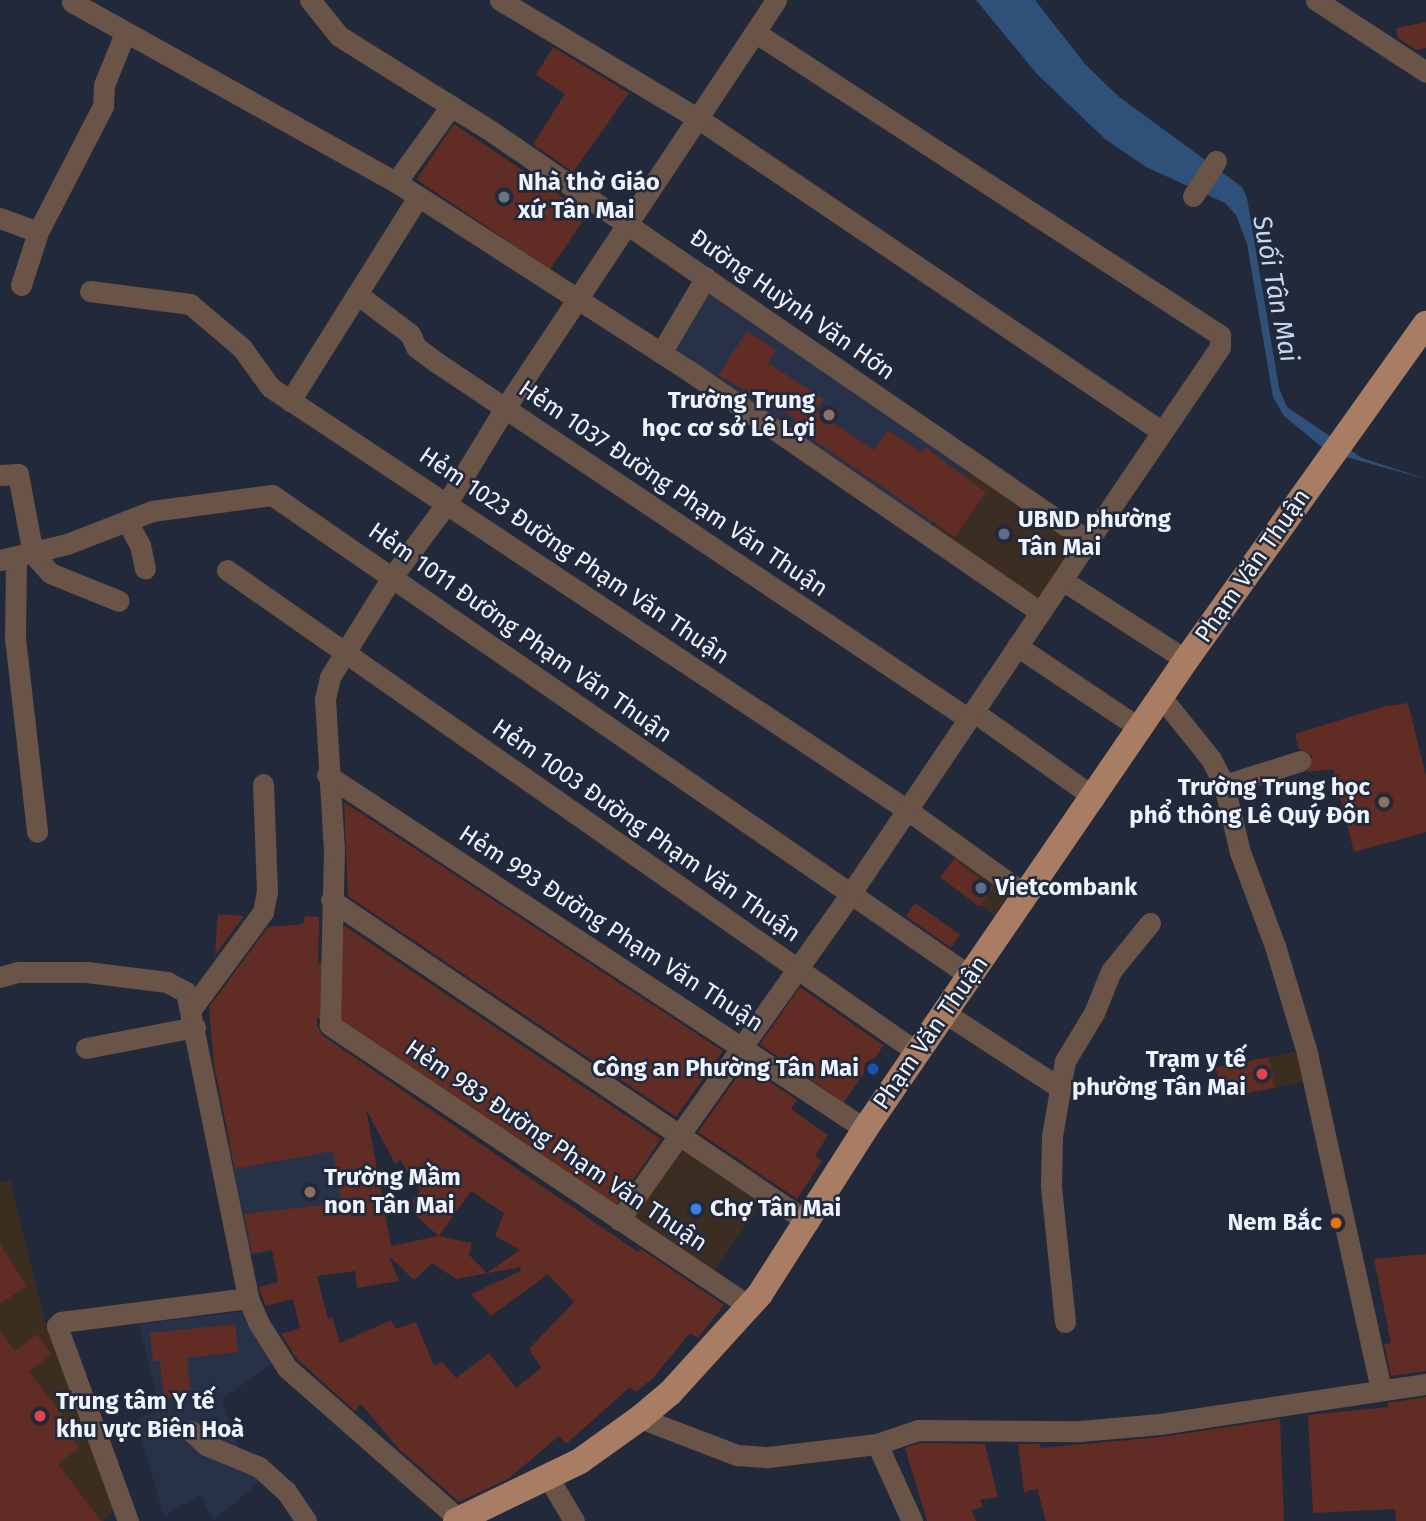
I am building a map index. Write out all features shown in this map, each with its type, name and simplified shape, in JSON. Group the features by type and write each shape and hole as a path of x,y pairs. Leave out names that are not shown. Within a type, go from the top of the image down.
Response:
{"main road":[{"name":"Phạm Văn Thuận","path":"458,1520 580,1461 640,1418 670,1393 749,1306 808,1222 865,1129 1095,798 1186,660 1426,324"}],"street":[{"name":"Đường Huỳnh Văn Hớn","path":"310,0 339,36 630,224 1087,541"},
{"path":"500,0 699,119 1161,431"},
{"path":"776,0 630,224 505,408 447,503 392,577 345,652 326,688 327,775 334,850 331,900 808,1222"},
{"path":"1316,0 1426,72"},
{"path":"72,2 396,182 661,353 1040,612"},
{"path":"20,285 38,232 103,106 104,85 125,33"},
{"path":"619,1220 798,970 1220,347 1220,335 756,33"},
{"path":"396,182 451,106"},
{"path":"1193,196 1216,161"},
{"path":"290,401 418,197"},
{"path":"0,218 38,232"},
{"path":"661,353 706,278"},
{"name":"Hẻm 1023 Đường Phạm Văn Thuận","path":"90,291 190,304 235,342 270,387 906,809 1026,895"},
{"name":"Hẻm 1037 Đường Phạm Văn Thuận","path":"357,294 410,334 416,347 433,360 1095,798"},
{"path":"0,475 18,474 15,638 37,832"},
{"name":"Hẻm 1011 Đường Phạm Văn Thuận","path":"16,557 182,505 272,495 970,976"},
{"path":"127,521 140,545 145,568"},
{"path":"16,557 55,577 119,601"},
{"name":"Hẻm 1003 Đường Phạm Văn Thuận","path":"227,570 918,1053"},
{"path":"1062,580 1186,660"},
{"path":"1017,646 1141,729"},
{"path":"1162,698 1211,759 1224,785 1240,852 1275,947 1307,1053 1381,1390"},
{"path":"1224,785 1300,761"},
{"name":"Hẻm 993 Đường Phạm Văn Thuận","path":"327,775 742,1045 865,1129"},
{"path":"86,1048 194,1017 263,912 267,892 263,784"},
{"name":"Hẻm 983 Đường Phạm Văn Thuận","path":"331,900 328,1018 334,1030 749,1306"},
{"path":"1065,1322 1051,1186 1065,1061 1094,1013 1111,971 1150,923"},
{"path":"0,977 58,970 167,982 186,992 194,1017 248,1298 287,1368 458,1520"},
{"path":"945,1013 1060,1088"},
{"path":"128,1521 57,1326 61,1322 248,1298"},
{"path":"640,1418 737,1455 768,1457 877,1444 918,1430 1080,1430 1160,1424 1426,1384"},
{"path":"191,1431 206,1445 260,1467 286,1491 306,1521"},
{"path":"877,1444 908,1520"},
{"path":"548,1477 574,1521"}],"shaded area":[{"name":"Suối Tân Mai","path":"976,0 1035,0 1085,64 1118,96 1242,187 1247,198 1279,388 1287,407 1362,458 1426,479 1328,452 1284,416 1273,397 1247,244 1236,215 1225,203 1146,167 1105,139 1037,74"},
{"name":"Trường Trung học cơ sở Lê Lợi","path":"709,288 969,470 927,531 667,349"},
{"name":"UBND phường Tân Mai","path":"971,469 1078,538 1039,598 932,529"},
{"name":"Vietcombank","path":"957,855 1013,894 997,917 941,878"},
{"name":"Trạm y tế phường Tân Mai","path":"1301,1050 1308,1080 1223,1100 1216,1070"},
{"name":"Trường Mầm non Tân Mai","path":"368,1120 388,1231 249,1256 229,1144"},
{"name":"Chợ Tân Mai","path":"679,1145 762,1201 713,1273 630,1217"},
{"name":"Trung tâm Y tế khu vực Biên Hoà","path":"10,1180 45,1322 115,1510 103,1521 0,1521 0,1182"},
{"path":"247,1311 274,1363 222,1399 234,1437 258,1483 214,1520 200,1495 164,1516 136,1420 160,1409 139,1324"}],"building":[{"path":"1426,22 1426,48 1416,50 1398,38 1396,28"},
{"path":"553,47 629,93 573,172 533,144 565,94 536,75"},
{"path":"454,124 587,214 550,270 417,180"},
{"path":"747,331 776,350 768,363 824,399 816,411 874,450 887,430 922,452 925,447 986,492 955,537 792,425 796,419 718,375"},
{"name":"Trường Trung học phổ thông Lê Quý Đôn","path":"1408,703 1426,776 1426,832 1354,852 1333,769 1307,772 1312,756 1298,748 1295,734 1382,707"},
{"path":"344,802 723,1051 676,1117 348,896"},
{"path":"954,859 993,888 979,907 940,877"},
{"path":"915,903 960,935 951,948 906,916"},
{"path":"218,914 244,916 215,955"},
{"path":"305,916 319,917 317,1025 322,1035 638,1252 641,1249 724,1305 698,1338 690,1333 653,1378 636,1392 630,1387 566,1444 559,1436 508,1479 459,1502 399,1449 361,1404 355,1411 297,1359 281,1334 300,1328 293,1299 266,1306 259,1287 278,1282 272,1250 252,1253 244,1214 341,1203 333,1151 235,1169 214,1065 209,1007 268,927 303,924","holes":["366,1109 395,1164 400,1160 420,1191 413,1200 415,1214 438,1236 391,1246","471,1191 504,1213 495,1236 520,1250 487,1273 469,1255 472,1243 439,1236","389,1256 414,1280 432,1263 456,1279 520,1267 521,1271 471,1294 491,1316 548,1274 574,1302 529,1349 541,1368 516,1388 489,1353 456,1378 442,1362 434,1366 416,1322 396,1329 391,1320 340,1343 332,1317 328,1319 317,1276 355,1271 357,1288 399,1281"]},
{"path":"345,926 661,1139 609,1215 294,1002"},
{"path":"800,987 884,1046 843,1103 760,1044"},
{"name":"Trạm y tế phường Tân Mai","path":"1269,1057 1275,1087 1222,1098 1216,1067"},
{"path":"745,1066 797,1100 791,1109 828,1135 815,1156 822,1161 797,1199 698,1132"},
{"path":"0,1244 27,1286 0,1304"},
{"path":"1426,1254 1426,1371 1391,1376 1384,1344 1391,1343 1374,1259"},
{"path":"235,1324 238,1352 187,1358 191,1395 164,1398 160,1361 153,1361 150,1333"},
{"path":"0,1331 15,1351 37,1334 52,1354 29,1371 69,1424 64,1428 79,1448 58,1464 101,1521 0,1521"},
{"path":"1426,1397 1426,1521 1396,1521 1395,1509 1313,1513 1308,1415 1388,1407 1387,1403"},
{"path":"1280,1419 1284,1521 1046,1521 1037,1489 1024,1492 1018,1444 1040,1444 1041,1448 1161,1437"},
{"path":"920,1443 985,1444 998,1497 980,1500 983,1506 972,1511 976,1521 927,1521 905,1448"}],"place":[{"name":"Nhà thờ Giáo xứ Tân Mai","path":"504,197"},
{"name":"Trường Trung học cơ sở Lê Lợi","path":"829,415"},
{"name":"UBND phường Tân Mai","path":"1004,534"},
{"name":"Trường Trung học phổ thông Lê Quý Đôn","path":"1384,802"},
{"name":"Vietcombank","path":"981,888"},
{"name":"Công an Phường Tân Mai","path":"873,1069"},
{"name":"Trạm y tế phường Tân Mai","path":"1262,1074"},
{"name":"Trường Mầm non Tân Mai","path":"310,1192"},
{"name":"Chợ Tân Mai","path":"696,1209"},
{"name":"Nem Bắc","path":"1336,1223"},
{"name":"Trung tâm Y tế khu vực Biên Hoà","path":"40,1416"}]}
